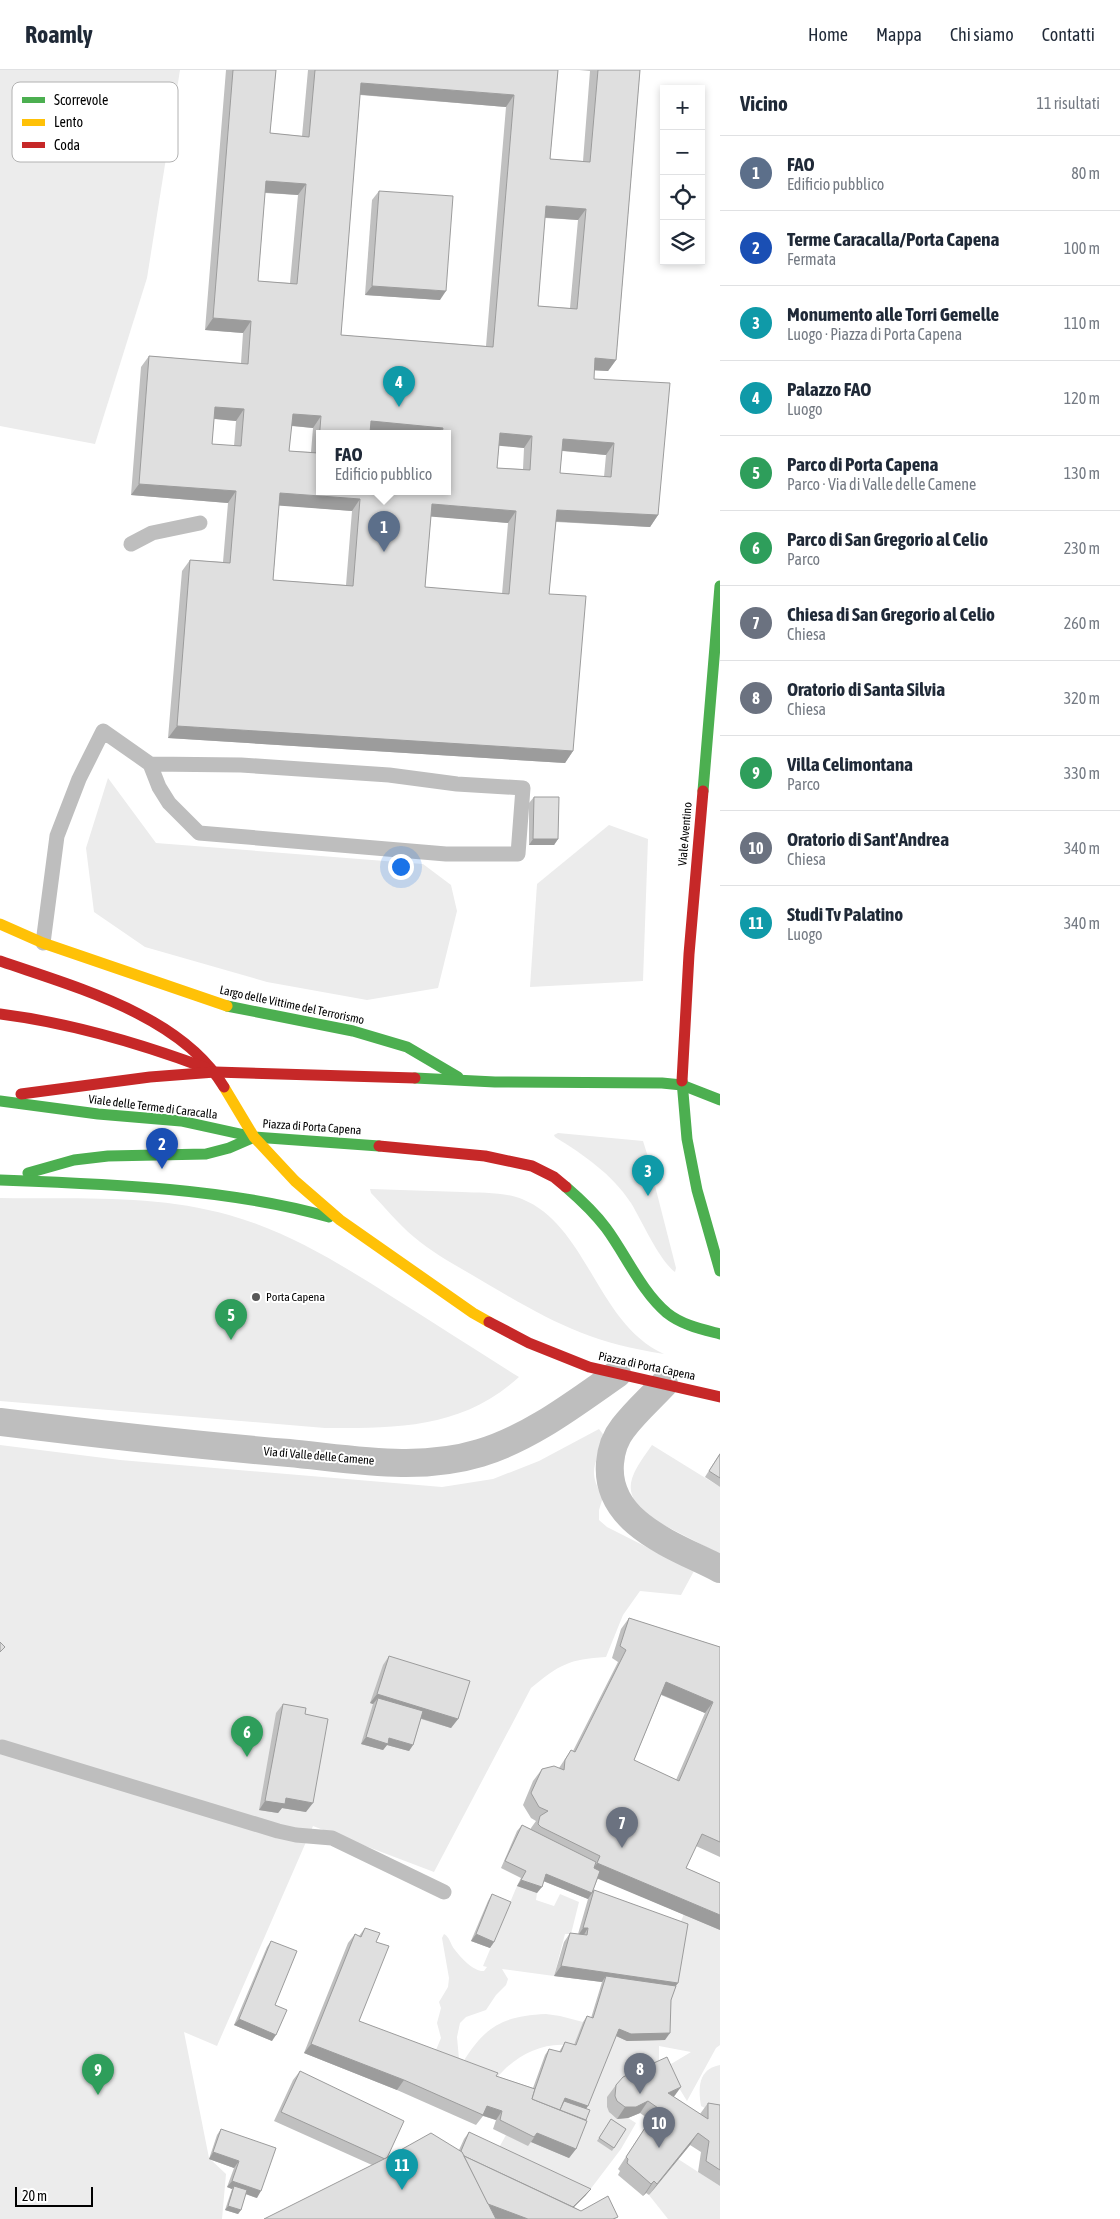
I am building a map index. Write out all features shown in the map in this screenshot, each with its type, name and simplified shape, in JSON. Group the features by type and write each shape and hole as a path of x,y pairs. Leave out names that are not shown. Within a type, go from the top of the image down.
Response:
{"main road":[{"name":"Viale Aventino","path":"682,1085 689,954 720,586"},
{"path":"710,706 720,696"},
{"name":"Largo delle Vittime del Terrorismo","path":"0,924 43,943 226,1006 353,1031 407,1047 462,1078"},
{"path":"0,961 100,996 157,1023 184,1040 215,1072 254,1137 229,1148 206,1154 187,1156 108,1156 74,1160 21,1174 0,1176"},
{"path":"0,1014 84,1028 161,1052 215,1072 462,1078 495,1082 662,1083 682,1085 720,1100"},
{"name":"Viale delle Terme di Caracalla","path":"0,1097 150,1076 215,1072"},
{"path":"682,1085 687,1139 697,1190 720,1271"},
{"name":"Viale delle Terme di Caracalla","path":"0,1101 98,1114 181,1121 254,1137"},
{"name":"Piazza di Porta Capena","path":"254,1137 295,1181 340,1220 456,1303 491,1324 559,1357 617,1374 720,1397"},
{"name":"Piazza di Porta Capena","path":"254,1137 486,1156 520,1162 543,1170 578,1196 598,1217 650,1294 667,1313 689,1326 720,1334"},
{"path":"0,1180 84,1183 267,1202 304,1209 340,1220"}],"street":[{"name":"Via di Valle delle Camene","path":"0,1422 158,1442 366,1461 418,1463 454,1459 496,1448 544,1423 617,1374"},
{"path":"664,1384 622,1429 614,1444 610,1471 612,1489 619,1505 642,1527 720,1569"}],"lane":[{"path":"131,544 152,533 200,523"},
{"path":"43,943 57,836 79,779 103,731 150,764 159,786 169,803 199,833 446,854 518,854 523,788 457,784 389,775 241,765 150,764"},
{"path":"2,1747 278,1831 296,1835 332,1838 444,1892"}],"shaded area":[{"path":"0,70 180,70 178,83 12,82 12,162 165,162 147,278 95,444 0,426"},
{"path":"108,778 156,843 423,864 451,885 457,911 438,988 367,1000 267,982 145,947 94,912 86,848"},
{"path":"609,825 648,839 643,981 530,987 537,884"},
{"path":"558,1133 643,1141 649,1160 642,1162 645,1175 652,1174 676,1268 675,1272 663,1259 631,1203 615,1183 597,1166 555,1137 554,1135"},
{"path":"370,1189 493,1193 522,1199 544,1212 563,1230 623,1321 641,1340 664,1354 637,1349 591,1336 549,1319 529,1308 422,1244 397,1221 371,1193"},
{"path":"0,1198 87,1198 145,1201 201,1208 251,1222 294,1240 335,1262 519,1377 497,1394 475,1407 452,1416 403,1426 325,1428 0,1401"},
{"path":"599,1429 606,1438 594,1468 595,1481 603,1497 599,1510 599,1520 607,1527 694,1571 681,1595 640,1591 623,1615 606,1657 583,1659 565,1665 549,1674 531,1688 434,1872 313,1826 217,2046 184,2032 209,2158 226,2174 222,2219 0,2219 0,1445 120,1460 442,1487 493,1479 539,1461"},
{"path":"652,1445 720,1487 720,1554 654,1520 635,1501 631,1493 633,1475"},
{"path":"517,1886 537,1893 536,1900 554,1906 560,1894 579,1902 571,1934 565,1934 554,1976 502,1969 508,1979 506,1985 496,1995 486,2010 466,2017 460,2023 457,2037 459,2059 436,2050 441,2038 437,2023 441,2008 439,2002 448,1987 449,1978 442,1938 444,1934 446,1935 453,1948 464,1960 472,1967 484,1971 487,1967 483,1966"},
{"path":"684,1914 720,1930 720,2045 716,2048 687,2101 666,2067 691,2052 659,2046 659,2069 626,2082 612,2092 608,2099 607,2107 613,2115 621,2119 628,2118 636,2123 621,2149 586,2195 496,2153 506,2135 528,2145 584,2112 614,2035 677,1931"},
{"path":"546,2014 583,2022 574,2046 552,2045 530,2052 512,2063 496,2079 463,2062 480,2039 497,2025 519,2017"},
{"path":"720,2065 720,2111 701,2106 700,2086 701,2080 707,2071"},
{"path":"678,2159 720,2186 720,2219 668,2219 649,2195"}],"building":[{"path":"233,70 276,70 270,133 309,137 315,70 558,70 550,159 590,162 598,70 640,70 616,360 595,358 594,379 670,383 658,515 557,510 549,594 586,596 573,751 177,726 190,560 230,563 236,491 139,484 149,356 248,364 251,321 213,318","holes":["361,83 514,95 493,347 341,335","266,181 306,184 297,284 258,281","546,206 586,209 577,309 538,306","215,407 244,409 241,446 212,444","500,433 532,436 530,470 497,468","563,439 614,443 611,477 560,473","280,493 360,499 353,586 273,580","432,504 516,511 509,594 425,587"]},
{"path":"379,191 453,196 446,291 372,286"},
{"path":"534,797 559,797 558,839 533,839"},
{"path":"720,1454 720,1478 709,1471"},
{"path":"629,1618 720,1647 720,1842 702,1834 686,1868 720,1883 720,1915 597,1863 600,1856 538,1824 540,1816 548,1811 539,1807 531,1793 542,1769 554,1766 564,1770 565,1760 571,1750 575,1752 626,1650 620,1646","holes":["666,1682 713,1702 679,1781 634,1760"]},
{"path":"0,1642 5,1647 0,1652"},
{"path":"389,1656 470,1681 458,1719 377,1694"},
{"path":"378,1698 423,1711 413,1745 389,1738 388,1744 366,1737"},
{"path":"283,1704 306,1708 305,1714 328,1719 313,1803 286,1798 285,1804 265,1801"},
{"path":"522,1825 596,1862 594,1868 600,1871 592,1893 546,1874 542,1887 521,1880 526,1871 505,1861"},
{"path":"594,1890 688,1924 678,1983 561,1966 570,1933 587,1935 588,1928 583,1928"},
{"path":"492,1894 511,1902 494,1942 476,1934"},
{"path":"365,1928 380,1933 376,1942 389,1946 359,2021 498,2073 496,2076 535,2089 532,2099 587,2121 576,2149 537,2133 534,2137 500,2120 502,2111 487,2106 483,2115 404,2080 311,2044 355,1934 361,1937"},
{"path":"271,1941 297,1951 275,2005 287,2010 276,2035 239,2019"},
{"path":"606,1976 676,1986 671,2000 670,2033 631,2034 619,2029 588,2106 565,2098 560,2110 532,2099 549,2049 561,2052 565,2042 576,2045 587,2016 593,2018"},
{"path":"667,2057 681,2087 668,2093 708,2119 708,2103 720,2105 720,2170 706,2161 709,2141 698,2133 657,2184 654,2181 651,2184 627,2163 628,2159 626,2157 658,2108 648,2101 636,2107 625,2107 617,2101 615,2096 616,2085 623,2077"},
{"path":"300,2071 404,2121 387,2158 385,2159 281,2112"},
{"path":"564,2101 590,2110 586,2120 560,2110"},
{"path":"611,2119 626,2129 614,2148 599,2138"},
{"path":"221,2129 276,2148 261,2191 232,2181 239,2161 213,2152"},
{"path":"469,2132 591,2189 573,2207 464,2156 461,2151"},
{"path":"431,2133 462,2152 496,2219 264,2219 388,2157"},
{"path":"464,2156 581,2211 608,2196 618,2217 613,2219 528,2219 488,2204"},
{"path":"234,2186 247,2190 241,2210 228,2206"}],"traffic: fast":[{"path":"703,791 720,586"},
{"path":"227,1006 353,1031 407,1047 458,1077"},
{"path":"415,1078 495,1082 662,1083 682,1085 720,1100"},
{"path":"682,1081 687,1139 697,1190 720,1271"},
{"path":"0,1101 98,1114 181,1121 254,1137 379,1146"},
{"path":"28,1173 74,1160 108,1156 206,1154 229,1148 254,1137"},
{"path":"0,1180 166,1189 290,1207 329,1217"},
{"path":"566,1187 601,1222 649,1294 667,1313 685,1324 720,1334"}],"traffic: slow":[{"path":"0,924 43,943 227,1006"},
{"path":"224,1087 254,1137 295,1181 340,1220 473,1313 489,1322"}],"traffic: jam":[{"path":"682,1081 689,954 703,791"},
{"path":"0,961 92,993 154,1022 181,1041 205,1062 224,1087"},
{"path":"0,1014 79,1028 156,1050 206,1068"},
{"path":"21,1094 150,1077 215,1072 415,1078"},
{"path":"379,1146 485,1156 532,1166 554,1177 566,1187"},
{"path":"489,1322 529,1343 589,1367 720,1397"}],"place":[{"name":"Palazzo FAO","path":"399,407"},
{"name":"FAO","path":"384,552"},
{"name":"Terme Caracalla/Porta Capena","path":"162,1169"},
{"name":"Monumento alle Torri Gemelle","path":"648,1196"},
{"name":"Porta Capena","path":"256,1297"},
{"name":"Parco di Porta Capena","path":"231,1340"},
{"name":"Parco di San Gregorio al Celio","path":"247,1757"},
{"name":"Chiesa di San Gregorio al Celio","path":"622,1848"},
{"name":"Oratorio di Santa Silvia","path":"640,2094"},
{"name":"Villa Celimontana","path":"98,2095"},
{"name":"Oratorio di Sant'Andrea","path":"659,2148"},
{"name":"Studi Tv Palatino","path":"402,2190"}]}
